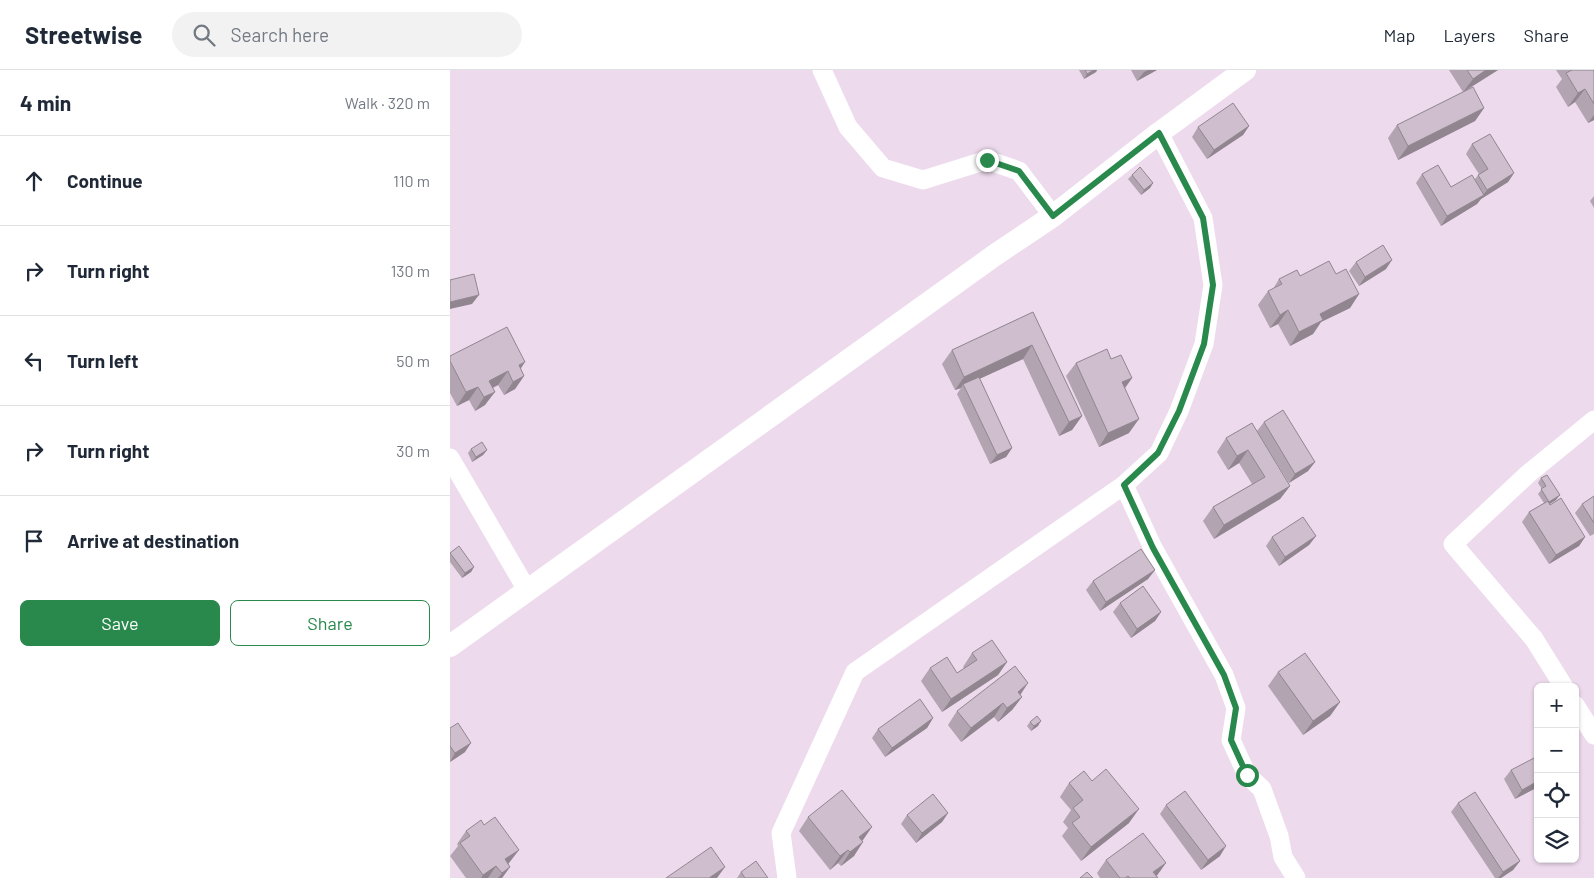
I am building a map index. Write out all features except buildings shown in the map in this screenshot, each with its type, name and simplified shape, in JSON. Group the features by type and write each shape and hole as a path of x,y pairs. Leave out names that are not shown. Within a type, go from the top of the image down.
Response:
{"street":[{"path":"822,70 848,127 883,168 923,180 987,160 1019,171 1053,216"},
{"path":"450,646 1053,216 1159,133 1245,70"},
{"path":"787,878 781,833 855,672 1124,485 1158,453 1179,411 1204,344 1213,285 1203,218 1159,133"},
{"path":"1561,683 1534,640 1453,544 1528,474 1594,420"},
{"path":"450,458 527,590"},
{"path":"1124,485 1153,548 1224,675 1236,708 1231,740 1247,775 1262,789 1291,876"},
{"path":"1579,712 1594,736"}],"route":[{"path":"987,160 1019,171 1053,216 1159,133 1203,218 1213,285 1204,344 1179,411 1158,453 1124,485 1153,548 1224,675 1236,708 1231,740 1247,775"}]}
